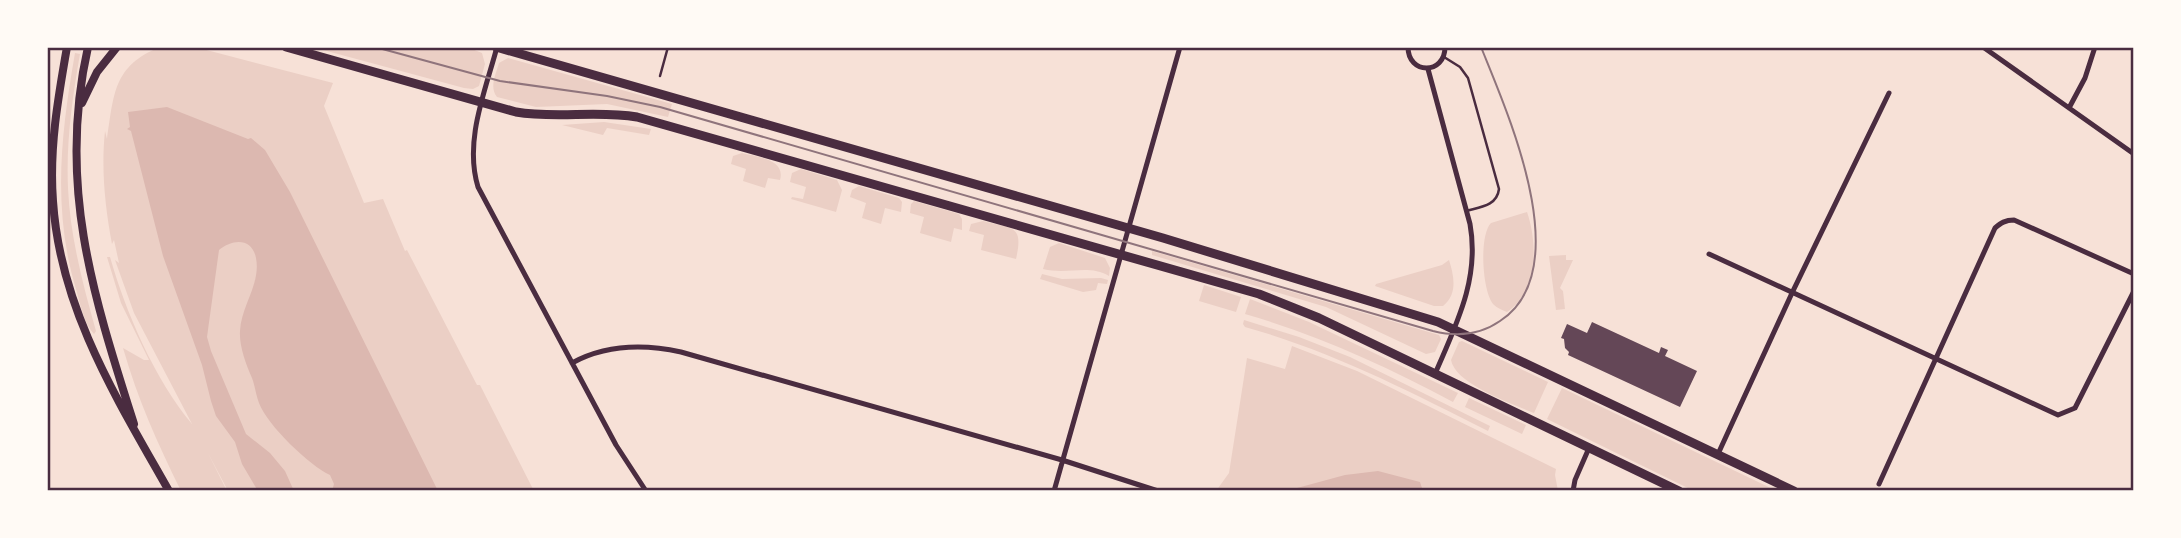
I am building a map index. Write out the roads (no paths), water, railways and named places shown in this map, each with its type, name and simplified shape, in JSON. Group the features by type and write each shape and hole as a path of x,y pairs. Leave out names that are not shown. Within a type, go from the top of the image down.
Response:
{"main road":[{"path":"67,47 56,110 52,180 55,223 65,275 78,315 103,373 169,491"},
{"path":"88,47 77,119 76,179 83,241 102,325 138,437"},
{"path":"77,119 97,72 117,47"},
{"path":"286,47 482,103 530,114 606,113 637,117 1283,302 1679,491"},
{"path":"496,47 1326,286 1455,329 1794,491"}],"street":[{"path":"496,47 473,150 478,187 621,453 646,491"},
{"path":"1054,491 1180,47"},
{"path":"1408,47 1413,63 1428,69 1437,66 1444,57 1445,47"},
{"path":"1983,47 2134,154"},
{"path":"2069,108 2085,78 2095,47"},
{"path":"1428,69 1472,241 1472,270 1468,294 1435,374"},
{"path":"1718,454 1792,292 1889,93"},
{"path":"1880,484 1995,228 2007,220 2014,220 2134,274"},
{"path":"1709,254 2058,415 2075,408 2134,291"},
{"path":"572,363 588,355 614,349 664,348 1062,460 1158,491"},
{"path":"1573,491 1589,448"}],"lane":[{"path":"1444,57 1460,67 1468,78 1499,189 1497,198 1490,204 1466,211"}],"tram line":[{"path":"375,47 500,81 607,96 660,107 1451,334 1476,332 1500,321 1523,297 1534,266 1535,230 1530,190 1506,111 1481,47"}]}
